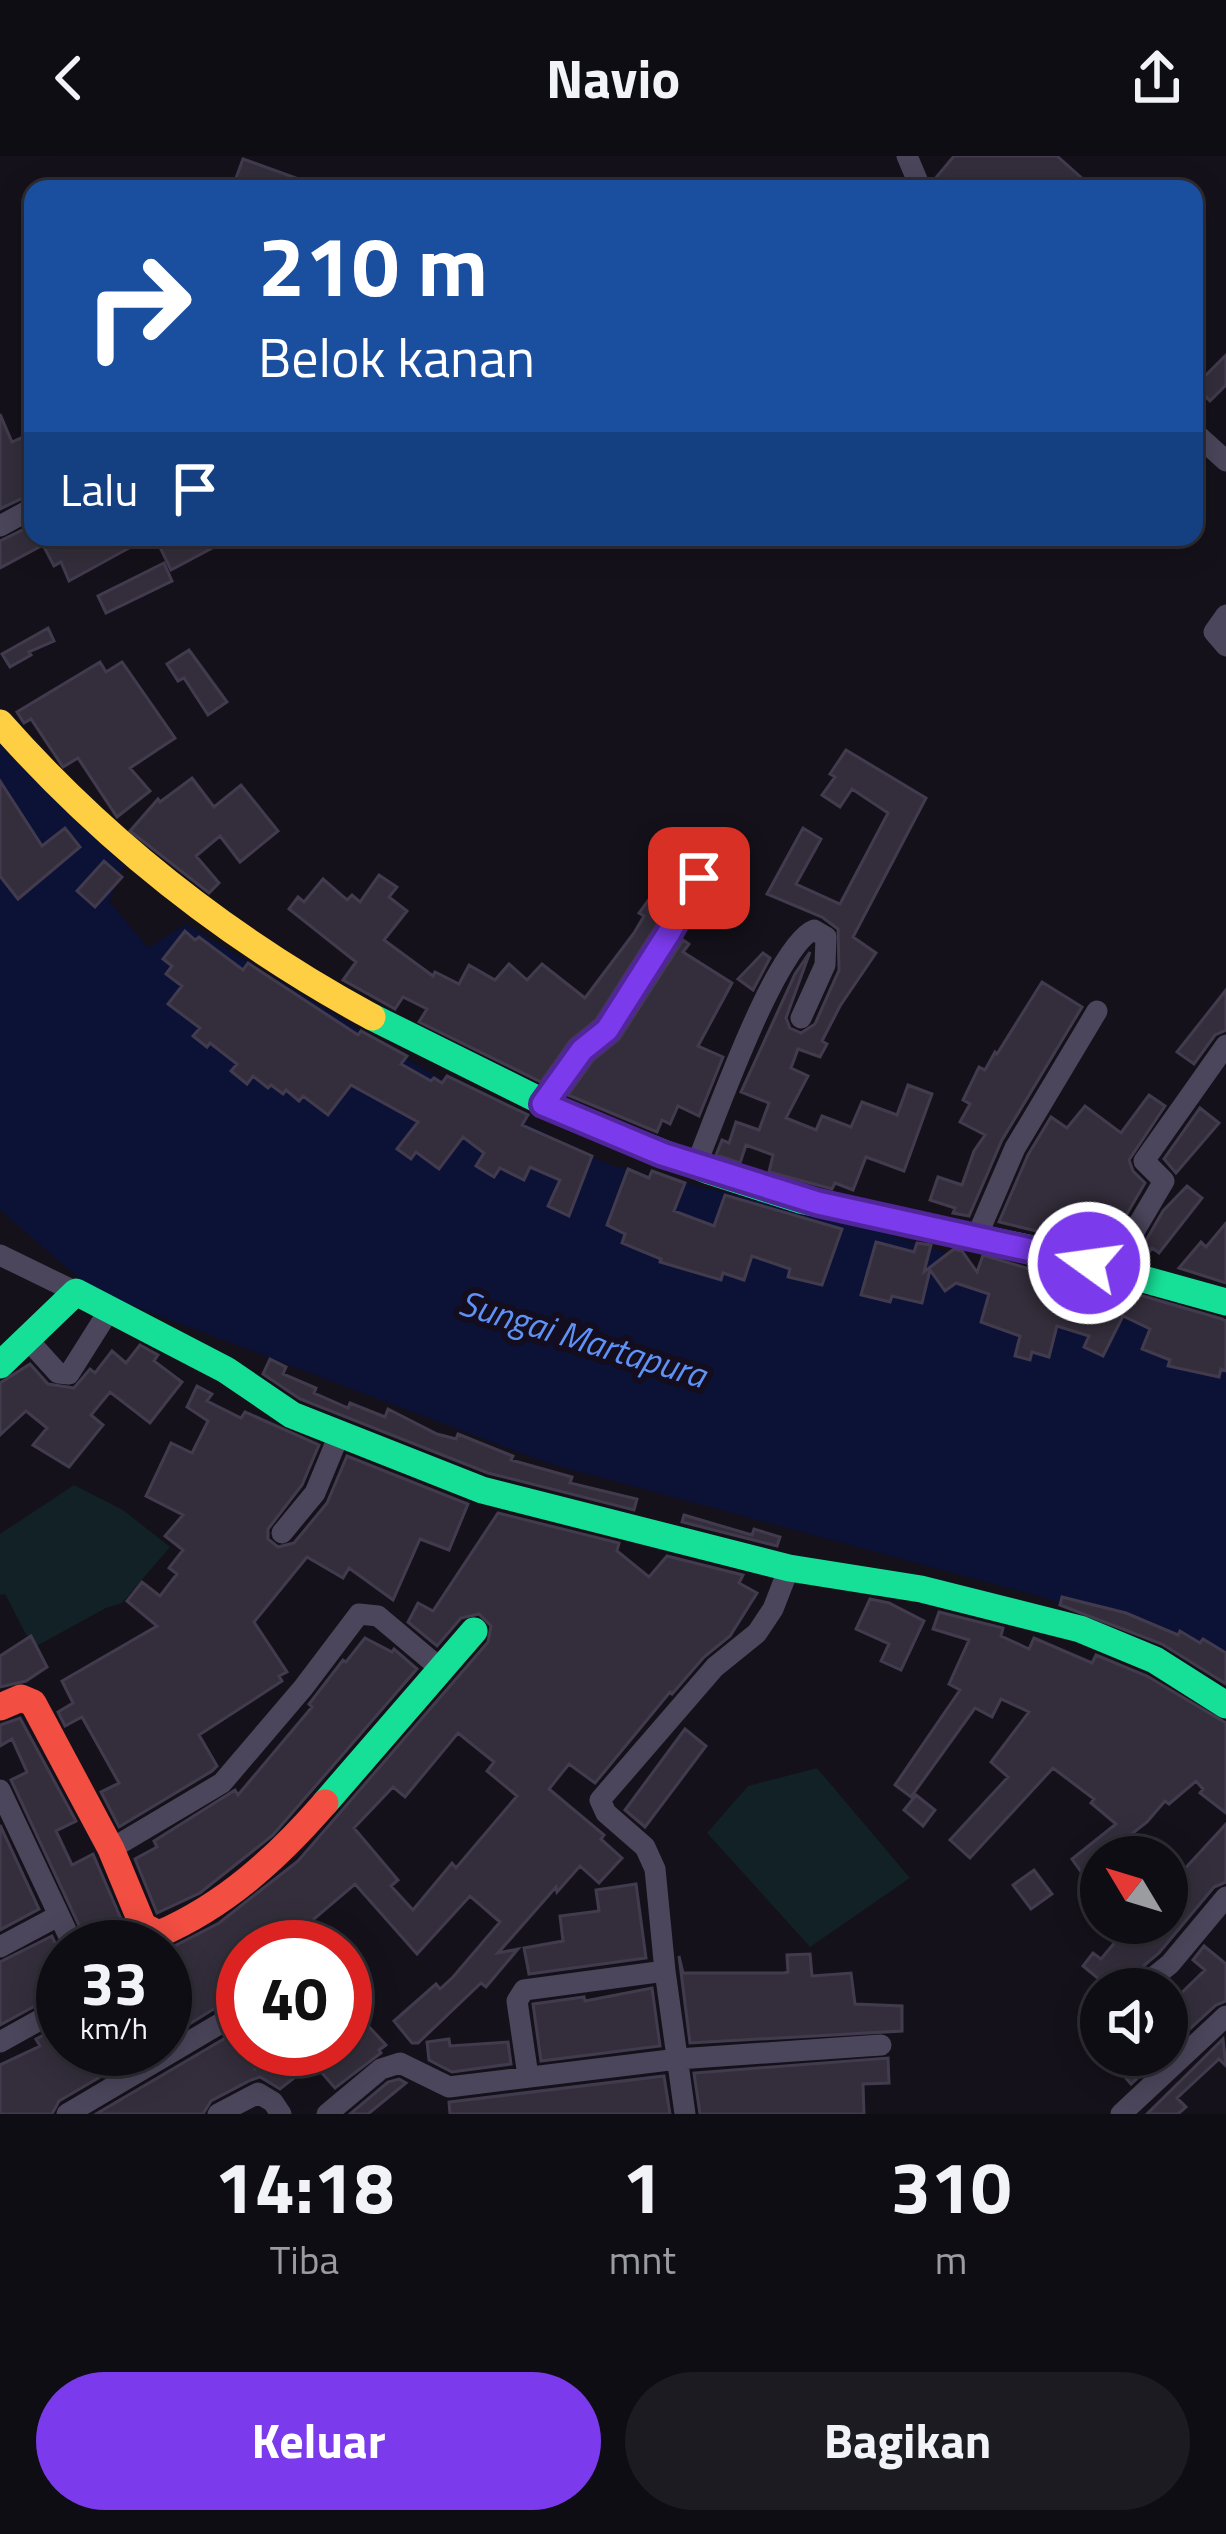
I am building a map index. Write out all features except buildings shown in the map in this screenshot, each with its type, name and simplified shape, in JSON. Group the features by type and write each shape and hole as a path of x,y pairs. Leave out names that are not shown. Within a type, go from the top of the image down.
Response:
{"street":[{"path":"1203,439 1226,460"},
{"path":"1226,615 1214,629 1226,646"},
{"path":"0,723 68,800 144,868 355,1010 543,1104 696,1166 846,1211 977,1236 1226,1302"},
{"path":"543,1104 582,1050 607,1030 699,878"},
{"path":"696,1166 770,989 799,940 814,930 826,938 828,952 801,1018"},
{"path":"977,1236 1015,1148 1097,1011"},
{"path":"1112,1269 1164,1181 1144,1161 1226,1045"},
{"path":"0,1255 226,1370 292,1415 482,1490 789,1568 921,1589 1080,1629 1155,1660 1226,1705"},
{"path":"0,1365 76,1292"},
{"path":"29,1341 46,1364 58,1373 69,1373 110,1309"},
{"path":"282,1533 315,1493 339,1435"},
{"path":"685,2114 653,1862 645,1847 601,1808 602,1795 715,1667 758,1633 789,1568"},
{"path":"111,1849 222,1783 359,1614 378,1616 441,1669"},
{"path":"0,1707 21,1697 33,1703 111,1849 145,1929 159,1934 263,1868 286,1848 475,1631"},
{"path":"0,1790 60,1920"},
{"path":"1165,1968 1226,1897"},
{"path":"0,1947 58,1916"},
{"path":"528,2076 517,2001 524,1990 664,1971"},
{"path":"1121,2114 1226,2016"},
{"path":"0,2042 36,2022"},
{"path":"67,2114 216,2026"},
{"path":"327,2114 381,2069 400,2062 449,2087 678,2059 880,2044"},
{"path":"218,2114 258,2093 281,2114"}],"shaded area":[{"path":"74,1485 123,1510 170,1547 122,1603 33,1648 5,1594 0,1595 0,1534"},
{"path":"817,1768 910,1878 810,1947 707,1833 748,1786"}],"water":[{"name":"Sungai Martapura","path":"0,744 124,866 109,901 148,948 186,924 429,1072 589,1156 613,1166 852,1223 944,1252 937,1277 968,1286 980,1261 1170,1301 1226,1321 1226,1671 1183,1646 1042,1597 547,1463 94,1291 0,1210"}],"traffic: fast":[{"path":"372,1017 575,1118 709,1171 800,1200 1042,1251 1226,1302"},
{"path":"0,1365 76,1292 226,1370 292,1415 482,1490 789,1568 921,1589 1080,1629 1155,1660 1226,1705"},
{"path":"325,1803 474,1631"}],"traffic: slow":[{"path":"0,723 83,809 173,886 269,956 372,1017"}],"traffic: jam":[{"path":"0,1707 21,1698 33,1703 111,1849 143,1926 159,1934 207,1909 250,1878 325,1803"}],"route":[{"path":"699,878 607,1030 582,1050 543,1104 662,1154 818,1203 1089,1263"}]}
